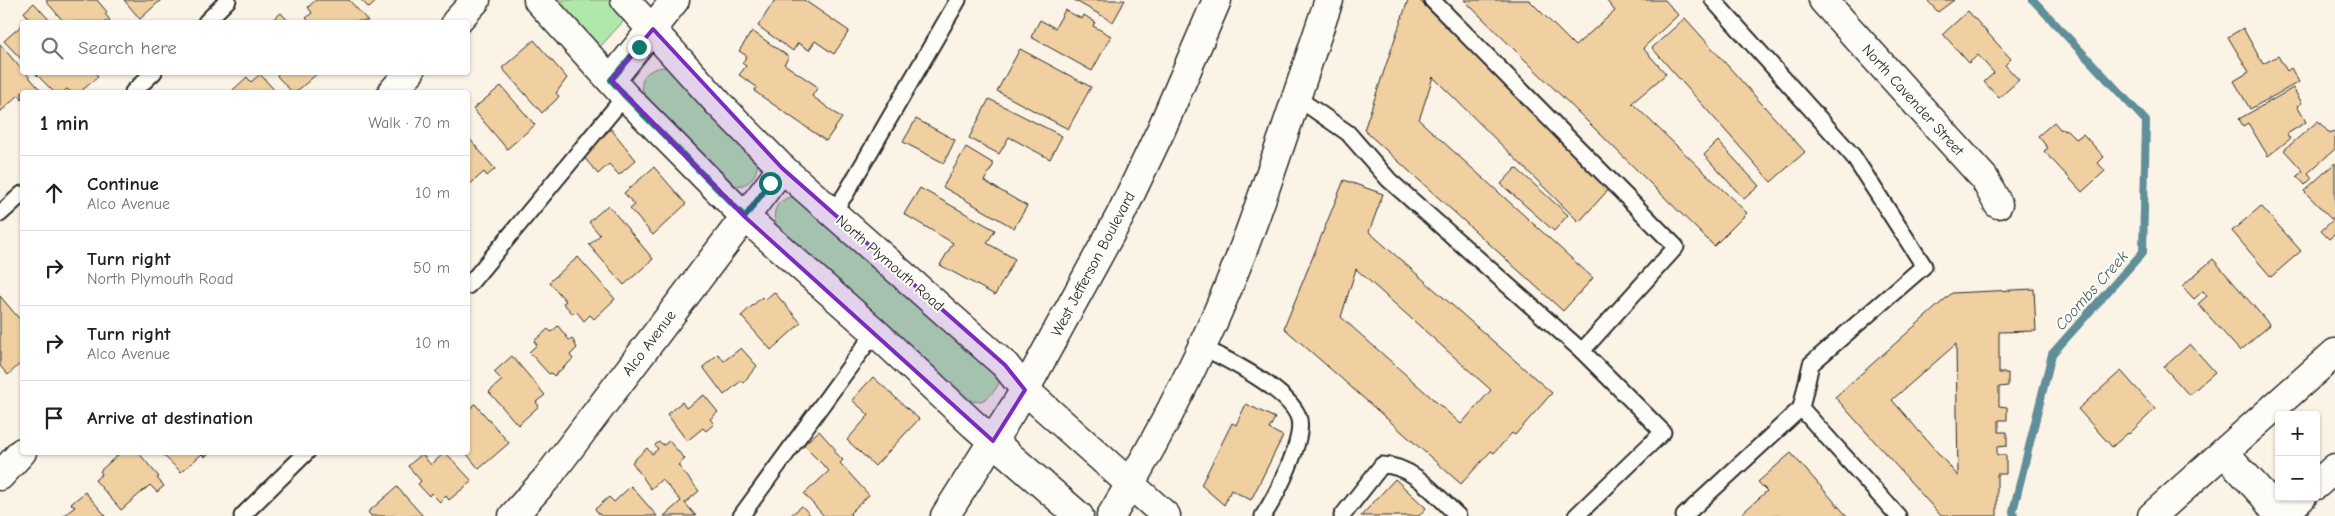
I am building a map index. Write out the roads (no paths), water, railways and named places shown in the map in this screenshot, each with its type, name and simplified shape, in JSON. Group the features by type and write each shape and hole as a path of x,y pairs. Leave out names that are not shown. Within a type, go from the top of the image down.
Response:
{"street":[{"path":"458,20 476,0"},
{"path":"538,0 618,88 745,217 1079,516"},
{"name":"North Plymouth Road","path":"625,0 719,104 782,168 1005,365 1025,390 1166,516"},
{"path":"618,88 653,29 675,0"},
{"name":"West Jefferson Boulevard","path":"945,516 1025,390 1120,216 1161,130 1217,0"},
{"path":"1111,516 1170,412 1202,347 1241,255 1329,0"},
{"name":"North Cavender Street","path":"1823,0 1984,178 1998,204"},
{"path":"394,90 407,75"},
{"name":"Alco Avenue","path":"513,516 547,478 782,168"},
{"path":"2152,516 2335,353"},
{"path":"2224,452 2280,516 2297,501"},
{"path":"0,476 20,454"},
{"path":"2320,481 2335,468"}],"lane":[{"path":"208,20 228,0"},
{"path":"832,212 850,186 958,0"},
{"path":"1432,0 1676,247 1582,352"},
{"path":"1684,516 1801,408 1812,364 1924,266 1853,156 1713,0"},
{"path":"135,90 151,75"},
{"path":"470,283 618,88"},
{"path":"1296,96 1348,133 1389,180 1582,352 1663,432 1576,516"},
{"path":"0,214 20,196"},
{"path":"741,516 874,332"},
{"path":"1202,347 1240,366 1285,398 1299,416 1300,434 1274,500 1263,516"},
{"path":"1801,408 1898,516"},
{"path":"242,516 304,455"},
{"path":"1342,516 1382,465 1396,465 1420,480 1458,516"}],"waterway":[{"name":"Coombs Creek","path":"2014,516 2013,511 2052,354 2143,252 2146,121 2033,0"}]}
